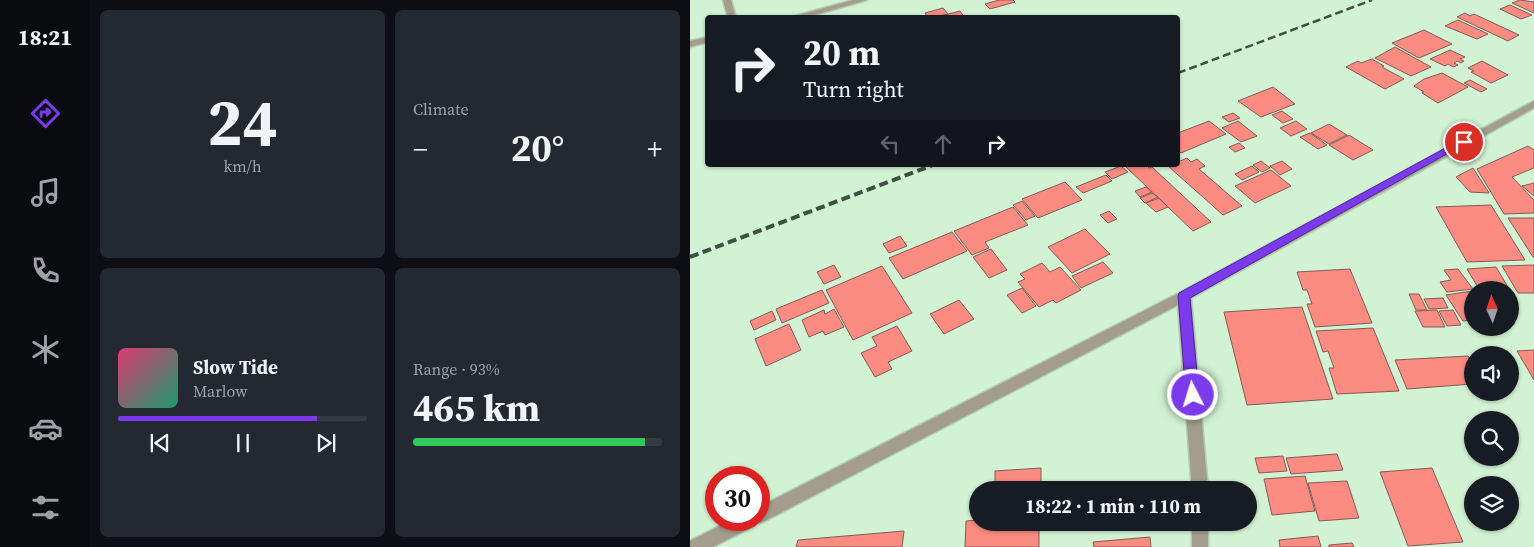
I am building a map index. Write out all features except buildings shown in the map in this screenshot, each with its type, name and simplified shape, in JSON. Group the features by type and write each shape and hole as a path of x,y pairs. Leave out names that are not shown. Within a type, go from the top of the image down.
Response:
{"street":[{"path":"727,0 731,15"},
{"path":"804,15 863,0"},
{"path":"690,44 705,40"},
{"path":"770,508 1184,296 1534,104"},
{"path":"1184,296 1199,481"},
{"path":"696,547 727,531"},
{"path":"1200,531 1200,547"}],"railway":[{"path":"1180,72 1372,0"},
{"path":"690,257 928,167"}],"route":[{"path":"1193,395 1184,296 1464,142"}]}
